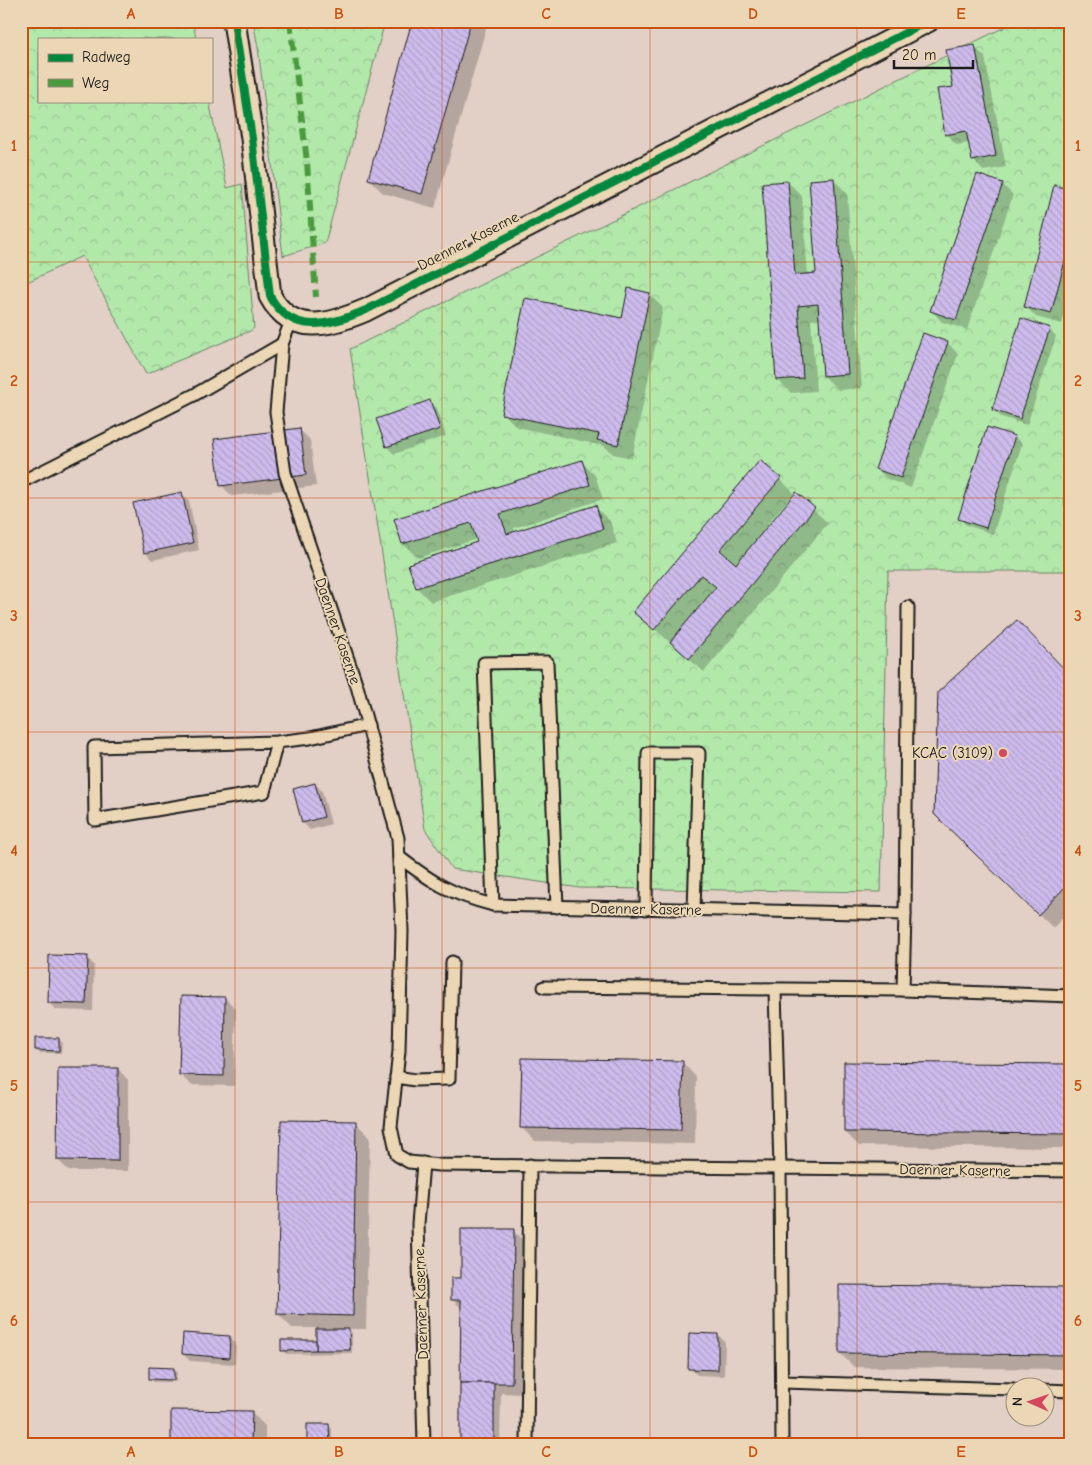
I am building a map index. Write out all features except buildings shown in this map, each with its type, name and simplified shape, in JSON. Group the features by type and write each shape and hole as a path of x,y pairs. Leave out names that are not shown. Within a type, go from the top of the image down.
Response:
{"street":[{"path":"234,21 252,138 270,296 281,312 292,319"},
{"name":"Daenner Kaserne","path":"292,319 316,324 346,318 366,310 928,21"}],"lane":[{"name":"Daenner Kaserne","path":"292,319 282,344 276,412 285,473 357,686 398,838 402,931 396,1077 391,1127 397,1155 409,1162 423,1164 1071,1171"},
{"path":"21,482 194,395 282,344"},
{"path":"903,990 906,914 908,606"},
{"path":"493,905 484,663 547,662 557,907"},
{"path":"277,742 264,792 95,820 94,747 277,742 310,738 368,726"},
{"path":"646,909 648,753 699,753 694,910"},
{"name":"Daenner Kaserne","path":"399,857 430,880 461,897 493,905 906,914"},
{"path":"396,1077 415,1080 449,1079 452,962"},
{"path":"544,987 903,990 1071,996"},
{"path":"775,990 780,1168 782,1444"},
{"name":"Daenner Kaserne","path":"423,1164 418,1224 424,1444"},
{"path":"527,1444 530,1166"},
{"path":"783,1382 1004,1389"},
{"path":"1054,1390 1071,1391"}],"green space":[{"path":"21,21 193,21 196,38 38,38 38,102 209,102 227,188 242,184 254,328 146,374 82,256 21,285"},
{"path":"253,21 385,21 325,243 283,256 258,47"},
{"path":"1017,21 1071,21 1071,571 888,571 881,892 580,888 452,869 425,829 350,349"}],"marked path":[{"path":"290,21 307,162 316,297"}],"cycle path":[{"path":"234,21 252,138 270,296 279,309 289,318 313,324 339,320 366,310 928,21"}],"place":[{"name":"KCAC (3109)","path":"1003,753"}]}
